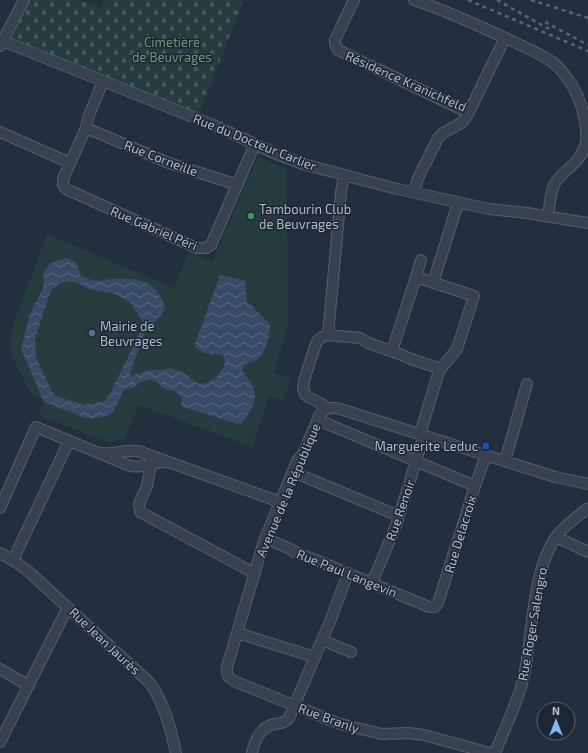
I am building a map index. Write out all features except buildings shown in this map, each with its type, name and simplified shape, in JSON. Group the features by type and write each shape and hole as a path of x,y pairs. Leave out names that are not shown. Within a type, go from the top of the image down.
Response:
{"street":[{"path":"1,43 24,0"},
{"name":"Résidence Kranichfeld","path":"354,0 335,40 338,50 469,113 505,38"},
{"path":"414,0 456,15 548,59 559,67 565,74 579,99 586,117 588,132 585,147 576,161 556,182 552,193 548,216"},
{"name":"Rue du Docteur Carlier","path":"1,43 218,126 298,163 344,176 489,209 548,216 588,223"},
{"path":"0,132 70,163 86,128 88,118 103,81"},
{"path":"414,192 418,178 438,138 442,133 461,123 469,113"},
{"name":"Rue Corneille","path":"86,128 169,163 238,185"},
{"name":"Rue Gabriel Péri","path":"70,163 62,181 66,189 199,248 206,248 211,245 255,144"},
{"path":"328,335 340,199 344,176"},
{"path":"433,283 458,202"},
{"path":"392,351 421,260"},
{"path":"416,277 474,296 454,355 441,369 368,343 360,338 328,335 320,338 315,346 304,381 303,388 305,394 322,404 327,409 333,407 340,408 556,477 588,484"},
{"name":"Rue Renoir","path":"372,583 399,516 416,461 422,434 441,369"},
{"path":"505,461 527,384"},
{"name":"Avenue de la République","path":"227,667 265,538 297,461 303,454 320,414 327,409"},
{"path":"318,420 475,486"},
{"path":"0,508 36,427 99,452 114,460 133,466 142,466 151,460"},
{"path":"13,560 69,441"},
{"path":"99,452 110,454 132,450 151,460 166,462 280,502"},
{"name":"Rue Delacroix","path":"430,607 435,607 438,603 486,455"},
{"path":"151,460 147,486 139,504 140,512 254,573"},
{"path":"293,472 399,516"},
{"name":"Rue Roger Salengro","path":"495,753 522,684 539,578 548,551 556,538 568,524 588,508"},
{"name":"Rue Paul Langevin","path":"265,538 295,552 430,607"},
{"path":"556,538 588,552"},
{"name":"Rue Jean Jaurès","path":"0,553 28,571 141,674 152,686 170,726 176,753"},
{"path":"252,753 256,740 261,732 268,726 285,722 289,718 331,619 348,573"},
{"path":"0,742 68,607"},
{"path":"237,633 315,656"},
{"path":"322,640 351,652"},
{"name":"Rue Branly","path":"227,667 228,675 231,680 331,722 371,732 424,735 490,753"},
{"path":"0,669 29,686"}],"green space":[{"name":"Cimetière de Beuvrages","path":"30,0 81,0 101,8 104,0 244,0 199,114 11,38"},
{"path":"258,157 287,169 288,324 274,373 291,379 283,401 270,396 252,447 139,405 125,438 109,443 39,415 45,401 31,394 13,359 10,344 13,325 47,234 174,288 189,252 212,262"}],"water":[{"path":"65,258 75,262 81,276 94,281 132,279 152,286 157,291 165,306 161,315 144,334 130,374 131,376 149,370 169,368 181,371 197,383 204,384 216,378 224,367 225,361 223,355 205,353 194,347 220,275 245,280 247,301 271,325 266,345 261,355 257,359 244,364 242,371 254,389 255,400 251,411 240,425 181,406 182,397 174,391 165,389 157,382 150,379 141,382 133,388 124,390 113,413 106,416 88,419 44,402 21,349 30,314 43,288 44,272 49,265","holes":["62,282 75,282 92,290 115,294 131,303 144,324 111,392 105,401 84,405 56,396 52,392 36,357 35,339 51,290"]}],"railway":[{"path":"468,0 588,51"},
{"path":"497,0 549,29"},
{"path":"531,0 588,18"},
{"path":"545,22 588,45"}],"place":[{"name":"Tambourin Club de Beuvrages","path":"251,216"},
{"name":"Mairie de Beuvrages","path":"92,333"},
{"name":"Marguerite Leduc","path":"486,446"}]}
